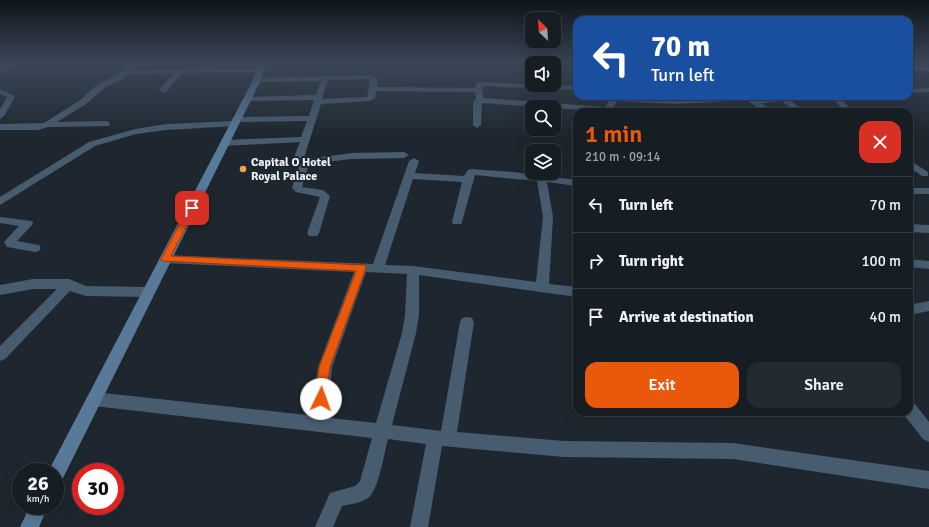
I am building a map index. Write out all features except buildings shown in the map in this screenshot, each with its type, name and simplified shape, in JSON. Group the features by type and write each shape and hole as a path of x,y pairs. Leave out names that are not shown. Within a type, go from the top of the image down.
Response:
{"street":[{"path":"0,127 38,127 47,124 83,102 99,88"},
{"path":"62,463 252,88"},
{"path":"322,88 298,159 299,161 352,156 404,155"},
{"path":"497,88 594,108"},
{"path":"247,99 367,100 371,98 373,89 478,90 480,100 477,102 477,125"},
{"path":"480,100 532,95 573,89"},
{"path":"913,91 929,90"},
{"path":"0,91 11,96 0,116"},
{"path":"651,100 675,102 712,100"},
{"path":"751,100 762,108"},
{"path":"785,100 796,108"},
{"path":"838,100 846,108"},
{"path":"0,202 92,144 135,132 166,127 313,118"},
{"path":"47,124 106,124"},
{"path":"224,143 306,139"},
{"path":"306,161 297,188 300,191 322,193 325,196 313,233"},
{"path":"378,268 414,161"},
{"path":"913,166 928,176"},
{"path":"457,222 470,174 474,172 525,177"},
{"path":"409,176 468,179"},
{"path":"541,180 548,217 542,288"},
{"path":"555,180 573,182"},
{"path":"913,191 929,191"},
{"path":"0,220 28,224 10,242 11,244 35,248"},
{"path":"913,228 929,229"},
{"path":"165,259 413,270 573,292"},
{"path":"913,263 929,265"},
{"path":"312,424 321,399 325,367 361,268"},
{"path":"324,527 336,499 357,495 364,490 409,333 412,315 413,270"},
{"path":"0,290 38,284 69,284 86,291 149,292"},
{"path":"0,354 69,284"},
{"path":"913,309 929,306"},
{"path":"422,526 467,322"},
{"path":"94,399 441,438 564,449 733,451 929,480"},
{"path":"913,414 929,434"},
{"path":"29,527 35,515"}],"place":[{"name":"Capital O Hotel Royal Palace","path":"243,169"}],"route":[{"path":"192,208 165,259 361,268 325,367 322,379 323,392 321,399"}]}
